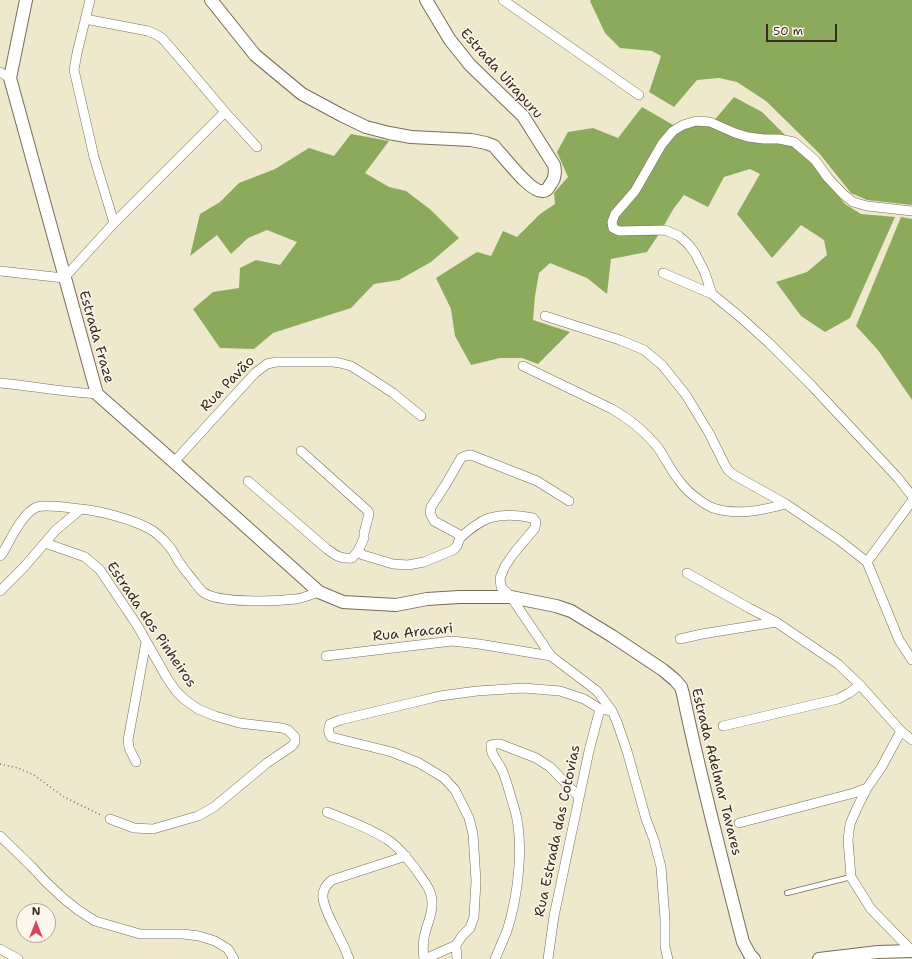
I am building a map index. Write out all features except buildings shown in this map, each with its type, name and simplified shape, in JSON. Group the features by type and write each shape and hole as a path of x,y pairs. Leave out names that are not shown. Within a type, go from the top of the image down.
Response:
{"street":[{"name":"Estrada Fraze","path":"26,0 5,75 97,394 319,592"},
{"path":"90,0 74,70 94,157 114,223"},
{"name":"Estrada Uirapuru","path":"211,0 255,55 302,94 342,116 366,127 411,137 471,140 494,146 528,184 536,190 542,192 546,190 552,183 555,171 554,165 533,131 523,116 470,66 450,40 426,0"},
{"path":"503,0 639,94"},
{"path":"85,19 148,32 162,38 257,147"},
{"path":"0,271 64,278 114,223 225,112"},
{"path":"712,294 705,274 695,254 688,244 679,236 665,230 618,231 614,228 612,222 615,214 635,191 662,144 673,131 683,125 696,121 710,122 748,137 779,139 794,142 815,160 828,178 853,202 866,206 912,211"},
{"path":"663,272 712,294 739,316 769,343 812,386 898,478 912,496"},
{"path":"545,316 620,340 644,350 662,365 686,395 709,433 728,470 734,475 786,504 839,540 867,562 899,640 912,660"},
{"name":"Rua Pavão","path":"174,462 255,373 267,364 276,362 333,362 351,366 393,393 421,416"},
{"path":"523,366 625,416 656,444 679,481 693,496 712,508 743,512 767,509 786,504"},
{"path":"0,383 72,393 97,394"},
{"path":"248,481 335,555 344,559 352,558 358,551 364,538 369,514 368,511 301,451"},
{"path":"460,538 458,534 434,521 430,513 431,507 461,458 465,456 471,455 537,481 569,501"},
{"path":"867,562 912,501"},
{"path":"0,556 21,521 37,507 48,506 93,510 148,528 168,544 181,566 203,592 213,597 228,600 247,601 297,599 319,592"},
{"path":"0,591 24,567 56,530 81,509"},
{"path":"358,551 363,555 393,564 408,565 424,562 453,550 457,546 460,538 469,530 489,518 503,516 533,518 536,522 535,528 505,566 500,578 501,587 511,597 551,656 597,692 612,711 617,722 661,867 665,919 665,947 668,959"},
{"name":"Estrada dos Pinheiros","path":"45,543 85,557 100,570 137,625 167,678 184,699 198,709 215,716 239,723 282,728 288,730 295,737 295,742 292,746 267,763 214,807 198,816 153,829 134,828 110,819"},
{"path":"687,573 776,622 838,664 860,685 901,731 912,740"},
{"name":"Estrada Adelmar Tavares","path":"319,592 343,602 396,605 427,599 459,597 511,597 556,606 571,611 612,636 663,670 675,680 681,687 683,694 692,740 743,942 754,959"},
{"path":"680,639 776,622"},
{"path":"136,762 129,748 128,740 146,642"},
{"name":"Rua Aracari","path":"326,656 452,642 479,644 551,656"},
{"path":"723,726 838,699 860,685"},
{"path":"327,812 376,832 390,841 406,856 430,890 432,907 424,939 424,959 456,945 470,928 474,917 476,880 473,834 469,818 455,790 444,778 419,763 392,752 331,737 328,729 330,724 340,720 440,696 477,691 523,688 560,691 584,699 600,709 612,711"},
{"name":"Rua Estrada das Cotovias","path":"548,959 554,916 589,751 600,709"},
{"path":"901,731 881,768 867,788 856,808 850,824 848,840 851,877 871,909 912,951"},
{"path":"495,959 507,930 516,892 520,855 518,821 515,809 502,770 491,750 492,745 500,744 536,758 550,768 579,797"},
{"path":"739,823 854,793 867,788"},
{"path":"0,836 63,898 95,921 140,934 183,934 199,936 216,941 228,949 234,959"},
{"path":"349,959 328,914 323,898 323,891 326,885 332,880 406,856"},
{"path":"456,945 457,959"},
{"path":"0,949 18,959"},
{"path":"819,959 878,952 912,951"}],"lane":[{"path":"787,893 851,877"}],"path":[{"path":"0,764 18,768 34,775 64,797 110,819"}],"green space":[{"path":"912,0 912,205 867,200 851,193 819,153 766,101 737,82 719,78 697,80 674,107 649,92 661,56 652,51 620,48 605,33 590,1"},
{"path":"734,97 762,112 809,159 845,204 861,214 895,217 850,318 825,332 801,316 776,282 807,272 827,255 824,240 801,225 772,258 737,214 760,174 750,169 724,177 708,207 684,195 674,208 647,252 611,259 607,294 587,278 550,263 539,273 533,320 570,332 538,364 522,358 500,358 471,365 455,336 451,309 436,278 477,252 491,256 503,231 517,237 540,214 555,204 554,193 568,177 557,152 568,132 593,128 618,138 642,107 675,126 712,123"},
{"path":"351,134 389,141 365,173 389,187 406,191 431,210 459,238 431,262 399,280 374,284 351,308 273,333 254,349 220,348 193,309 213,292 239,288 240,268 256,260 280,265 297,242 267,230 248,238 231,254 217,235 190,256 200,214 220,202 239,183 275,169 309,148 334,156"},
{"path":"901,217 912,219 912,400 878,350 856,326"}]}
